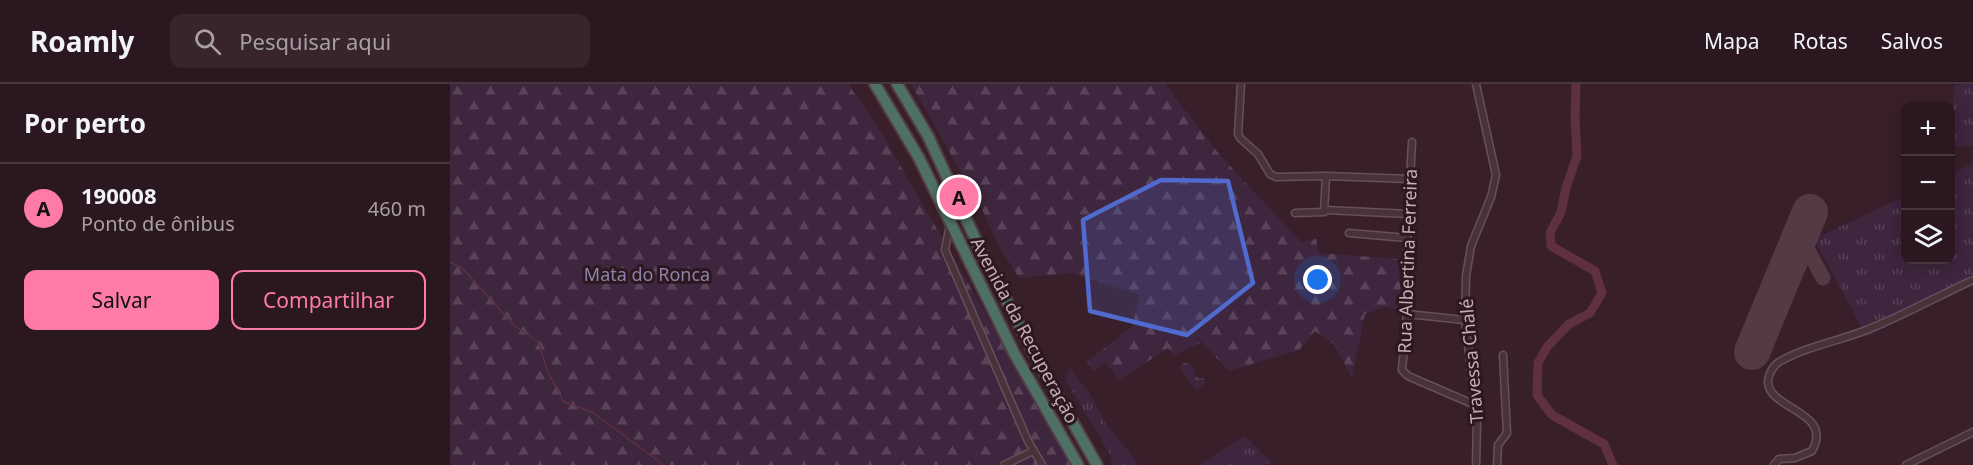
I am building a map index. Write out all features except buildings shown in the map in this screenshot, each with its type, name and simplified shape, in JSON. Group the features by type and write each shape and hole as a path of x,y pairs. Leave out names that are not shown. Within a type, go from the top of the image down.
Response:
{"highway":[{"name":"Avenida da Recuperação","path":"875,84 919,158 1014,353 1078,465"},
{"path":"897,84 923,129 1030,347 1097,465"}],"street":[{"path":"1241,84 1238,134 1258,154 1270,174 1284,177 1411,179"},
{"name":"Travessa Chalé","path":"1476,84 1496,175 1491,197 1467,261 1465,320 1476,405 1476,465"},
{"name":"Rua Albertina Ferreira","path":"1412,142 1403,373 1476,405"},
{"path":"1325,211 1326,176"},
{"path":"1295,213 1325,211 1409,214"},
{"path":"950,223 945,250 1033,451 1042,465"},
{"path":"1349,233 1407,238"},
{"path":"1774,465 1779,459 1795,458 1812,451 1817,436 1805,417 1772,392 1768,382 1775,365 1790,357 1869,329 1973,280"},
{"path":"1407,314 1465,320"},
{"path":"1497,465 1498,445 1507,433 1503,355"},
{"path":"1906,465 1973,432"},
{"path":"1004,465 1033,451"}],"highlighted area":[{"path":"1161,180 1228,181 1253,283 1187,335 1090,311 1083,220"}],"green space":[{"name":"Mata do Ronca","path":"450,84 848,84 878,127 1073,465 450,465"},
{"path":"911,84 1165,84 1218,153 1301,242 1316,239 1319,253 1398,259 1402,311 1385,307 1365,314 1352,378 1334,344 1315,331 1299,350 1229,371 1195,335 1200,343 1173,356 1168,348 1119,381 1106,362 1093,371 1087,361 1132,327 1140,295 1071,273 1019,278 996,241 985,215"},
{"path":"1973,84 1973,146 1955,146 1954,85"},
{"path":"1973,163 1973,281 1867,337 1814,239 1901,198 1901,264 1955,264 1955,172"},
{"path":"1186,363 1194,368 1196,377 1203,378 1206,382 1196,391 1180,367"},
{"path":"1070,368 1090,394 1107,426 1138,465 1112,465 1111,456 1065,379"},
{"path":"1245,436 1272,463 1199,465"}],"waterway":[{"path":"1576,84 1577,156 1561,212 1550,233 1551,246 1595,271 1602,293 1590,313 1569,324 1547,347 1538,363 1537,395 1552,415 1604,444 1613,465"},
{"path":"450,262 463,269 513,324 539,343 547,370 563,401 592,412 664,465"}],"taxiway":[{"path":"1798,241 1804,243 1823,278"}],"runway":[{"path":"1752,352 1810,212"}],"place":[{"name":"190008","path":"959,197"}]}
